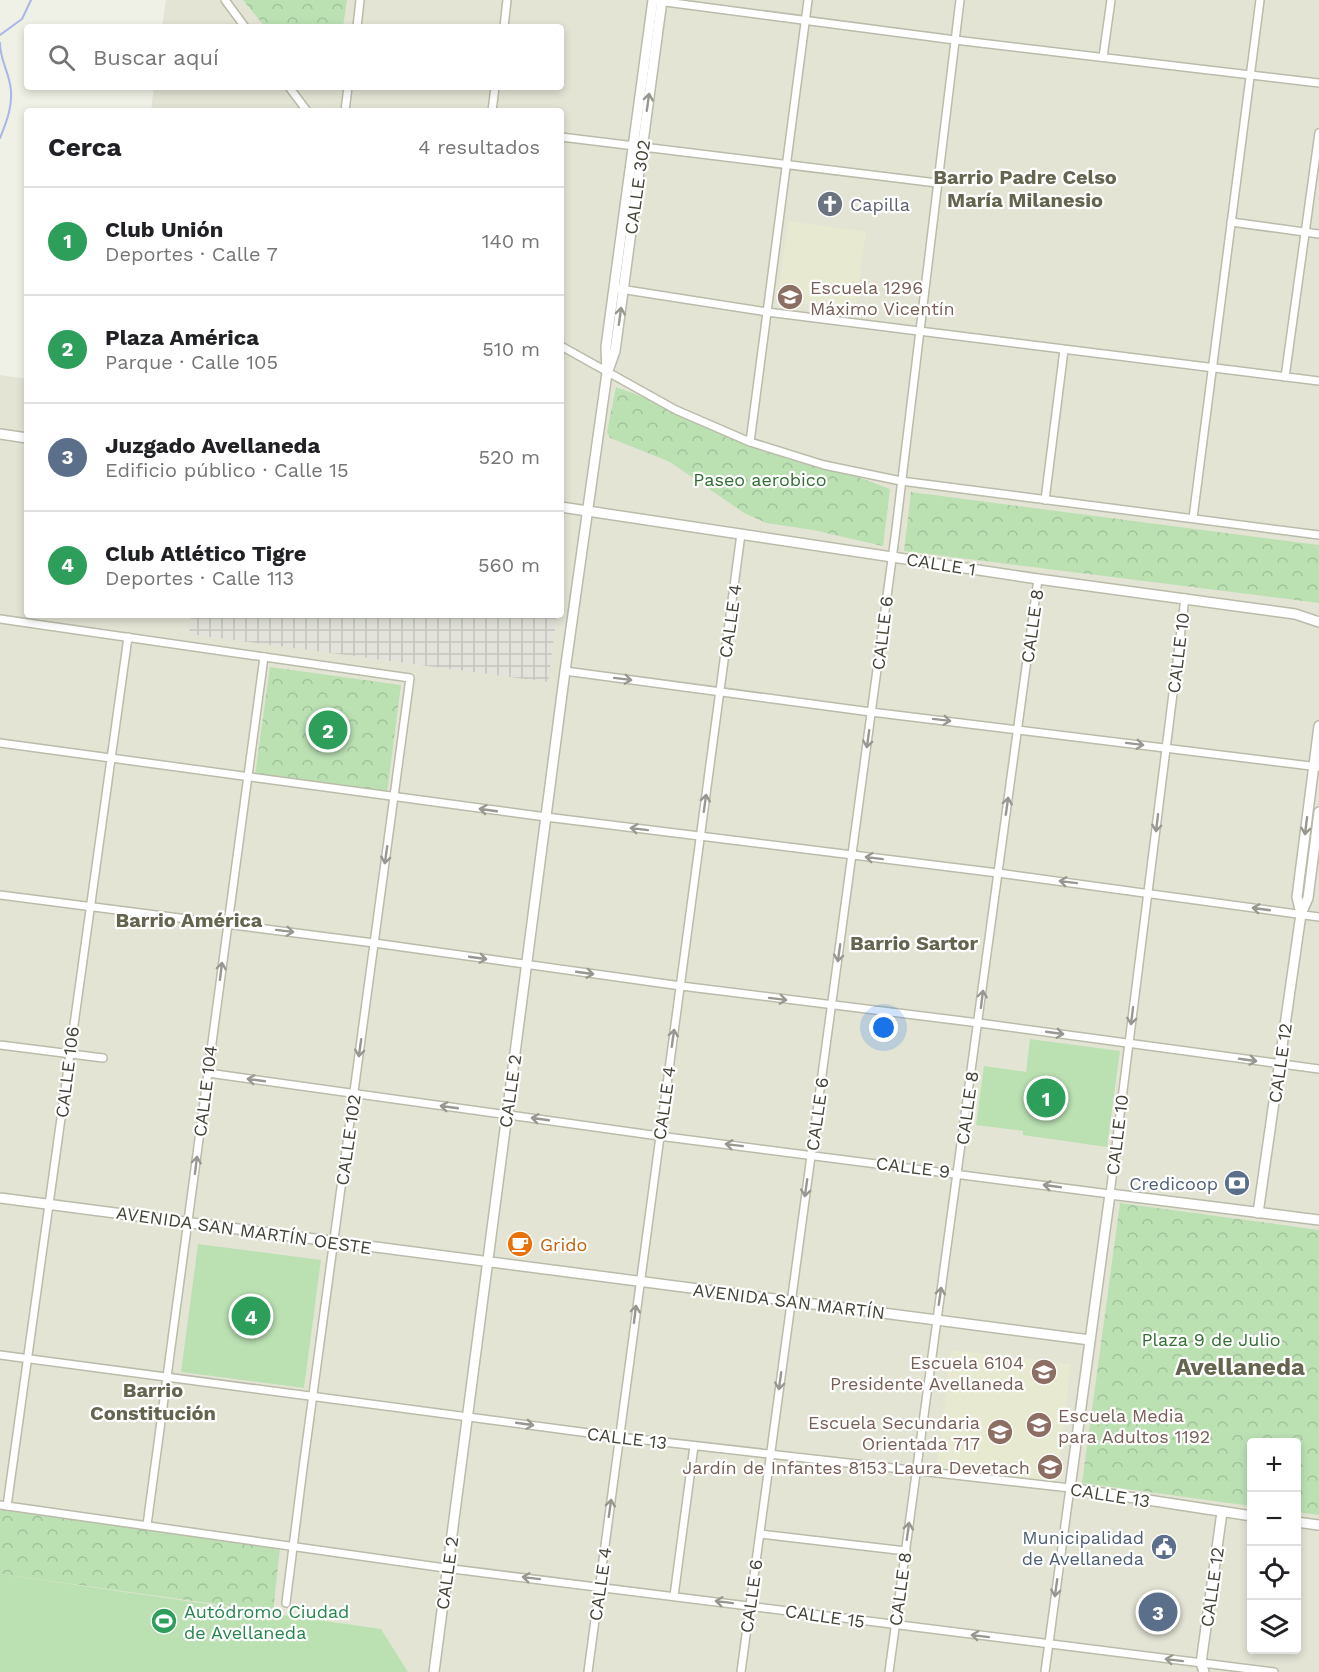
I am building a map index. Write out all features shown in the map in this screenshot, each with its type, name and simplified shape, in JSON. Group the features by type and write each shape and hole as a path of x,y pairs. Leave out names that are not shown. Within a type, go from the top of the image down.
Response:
{"street":[{"path":"225,0 243,24"},
{"path":"357,24 360,0"},
{"path":"504,24 507,0"},
{"path":"656,0 955,40 1319,83"},
{"name":"CALLE 302","path":"587,510 607,373 606,347 618,289 656,0"},
{"path":"750,442 808,0"},
{"name":"CALLE 6","path":"741,1672 872,712 960,0"},
{"path":"1104,57 1111,0"},
{"path":"1193,518 1260,0"},
{"path":"291,90 305,108"},
{"path":"345,108 348,90"},
{"path":"492,108 495,90"},
{"path":"1285,377 1319,133"},
{"path":"564,137 937,183"},
{"path":"1232,222 1319,234"},
{"path":"618,289 766,312 1319,381"},
{"path":"564,348 676,410 750,442 824,465 901,481 1319,535"},
{"path":"1045,500 1064,350"},
{"path":"0,434 24,438"},
{"name":"CALLE 1","path":"564,507 1038,579 1295,614 1319,615"},
{"name":"CALLE 2","path":"434,1672 587,510"},
{"name":"CALLE 4","path":"588,1672 741,534"},
{"name":"CALLE 8","path":"889,1672 1038,579"},
{"name":"CALLE 10","path":"1045,1672 1110,1194 1185,598"},
{"name":"CALLE 1","path":"1295,614 1319,622"},
{"path":"0,619 264,657"},
{"name":"CALLE 106","path":"3,1506 28,1359 128,637"},
{"name":"CALLE 102","path":"264,657 410,678 286,1603"},
{"name":"CALLE 104","path":"147,1525 264,657"},
{"path":"565,671 1317,767"},
{"name":"CALLE 12","path":"1301,914 1297,897 1317,767 1319,726"},
{"path":"0,743 546,818 1148,892 1319,917"},
{"name":"CALLE 12","path":"1258,1213 1301,914 1308,898 1319,812"},
{"path":"0,896 374,943 681,986 1319,1069"},
{"path":"0,1046 103,1058"},
{"name":"CALLE 9","path":"208,1073 659,1136 1319,1220"},
{"name":"AVENIDA SAN MARTÍN OESTE","path":"0,1198 487,1263"},
{"name":"AVENIDA SAN MARTÍN","path":"487,1263 1090,1340"},
{"name":"CALLE 13","path":"0,1355 619,1437 1070,1488 1247,1515"},
{"path":"674,1596 694,1446"},
{"name":"CALLE 15","path":"3,1506 293,1545 447,1569 750,1605 1049,1644 1202,1667 1274,1672"},
{"name":"CALLE 12","path":"1194,1672 1202,1667 1222,1512"},
{"path":"1301,1523 1319,1525"},
{"path":"760,1534 906,1551"}],"shaded area":[{"path":"166,0 1319,0 1319,1672 0,1672 0,375 24,379 24,618 564,618 564,108 151,108 154,90 564,90 564,24 162,24"},
{"path":"788,221 866,232 855,311 777,300"},
{"path":"191,618 557,618 548,682 189,634"},
{"path":"951,1350 1071,1364 1057,1482 937,1468"}],"green space":[{"path":"243,0 347,0 343,24 263,24"},
{"name":"Paseo aerobico","path":"616,387 890,489 883,546 813,530 766,523 744,513 670,462 610,438 607,432"},
{"path":"911,492 1319,545 1319,603 904,551"},
{"path":"270,667 401,685 387,793 255,775"},
{"path":"1030,1039 1120,1051 1107,1147 1023,1135 1023,1131 976,1125 984,1066 1026,1072"},
{"name":"Plaza 9 de Julio","path":"1120,1203 1319,1230 1319,1515 1301,1513 1301,1438 1247,1438 1247,1505 1082,1483"},
{"path":"198,1244 321,1260 304,1388 181,1372"},
{"path":"0,1509 280,1548 273,1612 0,1574"},
{"name":"Autódromo Ciudad de Avellaneda","path":"0,1574 381,1629 408,1672 0,1672"}],"waterway":[{"path":"0,35 22,19 31,0"},
{"path":"0,43 11,98 0,138"}],"place":[{"name":"Capilla","path":"830,204"},
{"name":"Escuela 1296 Máximo Vicentín","path":"790,297"},
{"name":"Plaza América","path":"328,730"},
{"name":"Club Unión","path":"1046,1098"},
{"name":"Credicoop","path":"1237,1183"},
{"name":"Grido","path":"520,1244"},
{"name":"Club Atlético Tigre","path":"251,1316"},
{"name":"Escuela 6104 Presidente Avellaneda","path":"1044,1372"},
{"name":"Escuela Media para Adultos 1192","path":"1039,1425"},
{"name":"Escuela Secundaria Orientada 717","path":"1000,1432"},
{"name":"Jardín de Infantes 8153 Laura Devetach","path":"1050,1467"},
{"name":"Municipalidad de Avellaneda","path":"1164,1547"},
{"name":"Juzgado Avellaneda","path":"1158,1612"},
{"name":"Autódromo Ciudad de Avellaneda","path":"164,1621"}],"district":[{"name":"Barrio Padre Celso María Milanesio","path":"1025,188"},
{"name":"Barrio América","path":"189,920"},
{"name":"Barrio Sartor","path":"914,943"},
{"name":"Avellaneda","path":"1240,1367"},
{"name":"Barrio Constitución","path":"153,1402"}]}
